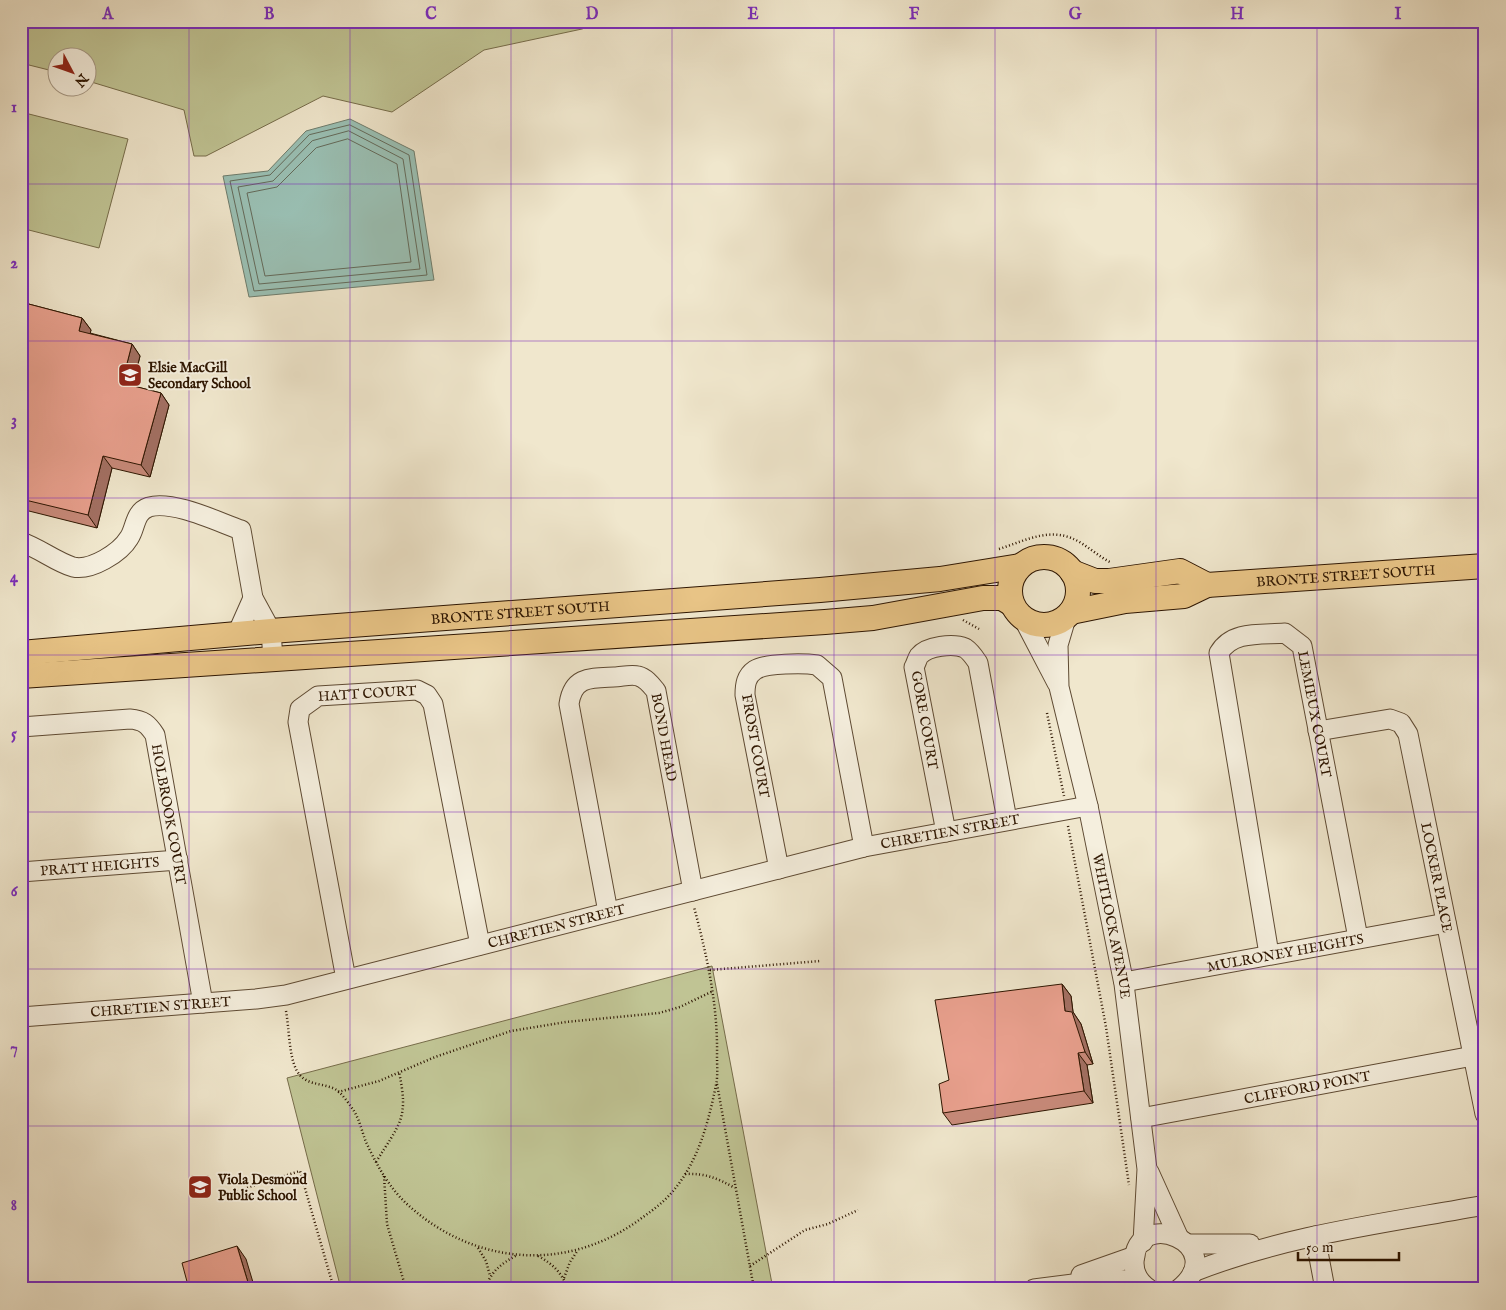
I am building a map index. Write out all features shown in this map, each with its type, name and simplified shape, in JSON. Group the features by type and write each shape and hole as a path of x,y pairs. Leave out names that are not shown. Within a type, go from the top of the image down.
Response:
{"main road":[{"path":"1017,611 1010,591 1012,577 1020,566 1032,559 1045,557 1058,560 1072,572 1095,581 1108,582 1180,571 1208,585"},
{"name":"BRONTE STREET SOUTH","path":"21,653 272,631 820,590 940,579 1020,566"},
{"name":"BRONTE STREET SOUTH","path":"1068,615 1126,601 1184,596 1208,585 1485,566"},
{"path":"21,676 825,622 873,618 983,598 1002,598 1017,611 1043,627 1057,624 1068,615 1076,604 1079,591 1072,572"}],"street":[{"path":"21,542 40,548 75,567 98,563 117,552 130,538 135,519 147,508 164,506 242,530 253,598 272,631 274,659"},
{"path":"236,634 253,598"},
{"name":"WHITLOCK AVENUE","path":"1017,611 1059,687"},
{"name":"WHITLOCK AVENUE","path":"1068,615 1058,645 1059,687 1088,806 1124,982 1147,1169 1135,1273 1144,1285"},
{"name":"LEMIEUX COURT","path":"1268,954 1219,653 1224,643 1237,637 1285,633 1302,646 1358,938"},
{"name":"GORE COURT","path":"946,832 914,667 920,656 928,650 938,647 958,646 966,649 973,654 978,663 1007,820"},
{"name":"FROST COURT","path":"779,869 745,695 748,677 755,670 766,667 818,665 832,678 864,847"},
{"name":"BOND HEAD","path":"608,912 569,704 570,694 576,686 587,679 637,676 649,682 656,691 693,899"},
{"name":"HATT COURT","path":"346,979 298,722 300,709 318,696 417,690 428,696 433,704 480,945"},
{"name":"HOLBROOK COURT","path":"21,727 130,719 141,720 149,726 155,735 203,1003"},
{"name":"LOCKER PLACE","path":"1318,731 1390,719 1401,723 1408,734 1485,1114"},
{"name":"CHRETIEN STREET","path":"21,1017 286,995 608,912 693,899 779,869 864,847 1088,806"},
{"name":"PRATT HEIGHTS","path":"21,872 178,860"},
{"name":"MULRONEY HEIGHTS","path":"1124,982 1446,922"},
{"name":"CLIFFORD POINT","path":"1141,1118 1473,1056"},
{"name":"WHITLOCK AVENUE","path":"1147,1169 1183,1240 1193,1253 1186,1283"},
{"path":"1186,1283 1223,1260 1276,1244 1485,1205"},
{"path":"1041,1288 1138,1249 1160,1233 1183,1240 1276,1244"},
{"path":"1315,1236 1325,1289"},
{"path":"1041,1288 1112,1279 1144,1285"}],"path":[{"path":"992,552 1037,535 1058,533 1080,542 1101,558 1117,566"},
{"path":"1047,709 1106,1027 1130,1191"},
{"path":"693,899 709,970 718,1022 716,1083 754,1289"},
{"path":"709,970 820,961"},
{"path":"286,1009 296,1068 304,1081 338,1092 379,1081 435,1057 511,1031 566,1022 659,1013 680,1007 712,991"},
{"path":"376,1162 401,1121 404,1110 404,1098 399,1072"},
{"path":"338,1092 355,1113 376,1162 406,1204 433,1225 457,1240 478,1247 519,1255 537,1255 559,1254 578,1250 622,1232 656,1208 676,1187 685,1174 703,1136 716,1083"},
{"path":"227,1194 300,1171 334,1289"},
{"path":"685,1174 701,1173 715,1177 734,1188"},
{"path":"384,1175 387,1224 406,1289"},
{"path":"750,1266 805,1230 828,1224 858,1210"},
{"path":"478,1247 486,1261 490,1276"},
{"path":"564,1278 570,1262 578,1250"},
{"path":"485,1289 490,1276 501,1264 519,1255"},
{"path":"537,1255 551,1263 564,1278 568,1289"},
{"path":"521,1289 530,1289"}],"green space":[{"path":"21,21 604,21 582,29 484,50 392,112 323,96 206,156 194,156 184,110 98,84 98,48 48,48 48,70 21,63"},
{"path":"21,112 128,139 99,248 21,228"},
{"path":"712,966 773,1289 341,1289 287,1078"}],"water":[{"path":"350,119 414,151 434,280 249,297 223,176 268,171 306,131"}],"building":[{"path":"21,302 82,318 79,331 132,344 122,383 161,393 141,465 103,456 88,515 21,499"},
{"path":"1062,984 1065,1011 1072,1012 1085,1052 1078,1053 1084,1091 943,1113 939,1084 949,1080 935,1000"},
{"path":"237,1246 250,1289 189,1289 182,1263"}],"place":[{"name":"Elsie MacGill Secondary School","path":"130,375"},
{"name":"Viola Desmond Public School","path":"200,1187"}]}
